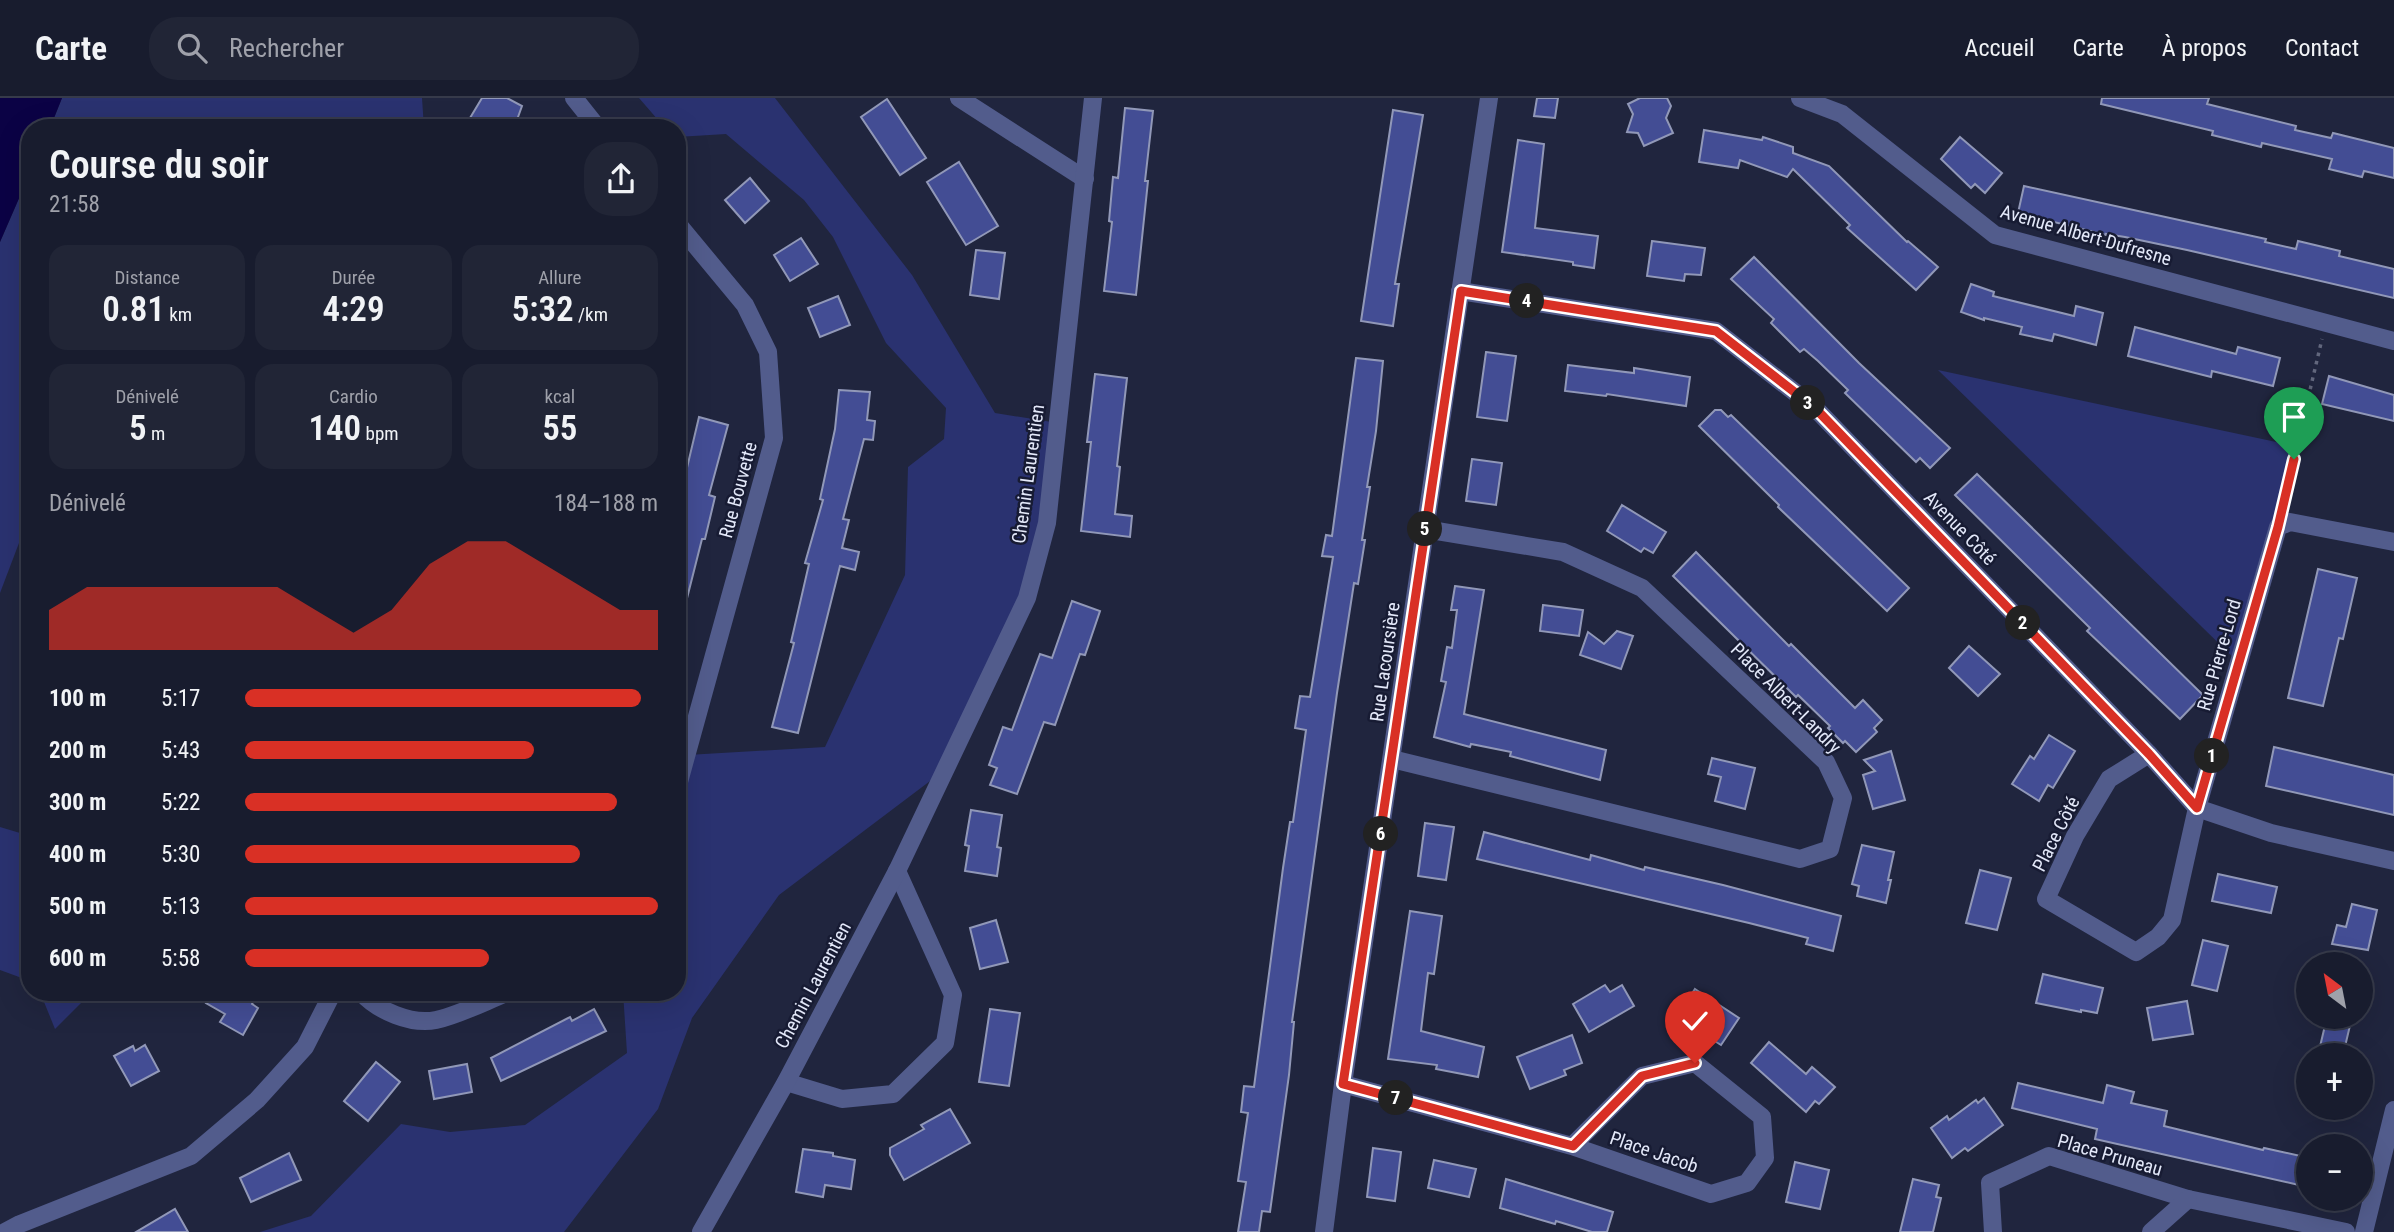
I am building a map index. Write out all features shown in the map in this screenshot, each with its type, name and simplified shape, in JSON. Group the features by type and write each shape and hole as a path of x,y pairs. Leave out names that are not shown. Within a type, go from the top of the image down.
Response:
{"street":[{"path":"574,98 591,119"},
{"path":"959,98 1084,179"},
{"name":"Chemin Laurentien","path":"701,1232 786,1082 897,870 1027,598 1047,523 1093,98"},
{"name":"Rue Lacoursière","path":"1324,1232 1343,1084 1489,98"},
{"name":"Avenue Albert-Dufresne","path":"1800,98 1842,114 1995,235 2394,341"},
{"name":"Rue Bouvette","path":"686,234 745,305 768,352 774,438 686,756"},
{"name":"Avenue Côté","path":"1461,291 1716,331 1815,408 2149,754 2197,808 2271,833 2394,861"},
{"path":"2284,525 2394,542"},
{"name":"Rue Pierre-Lord","path":"2197,808 2284,525"},
{"name":"Place Albert-Landry","path":"1392,759 1800,859 1830,849 1843,798 1826,762 1642,588 1563,552 1425,529"},
{"name":"Place Côté","path":"2149,754 2109,779 2075,835 2046,899 2136,953 2158,937 2172,920 2197,808"},
{"path":"786,1082 842,1099 893,1094 944,1043 953,995 897,870"},
{"path":"5,1232 191,1156 257,1100 305,1047 328,1001"},
{"path":"370,1001 394,1016 434,1021 486,1001"},
{"name":"Place Jacob","path":"1343,1084 1573,1146 1711,1194 1747,1183 1765,1158 1762,1117 1695,1063 1642,1076 1573,1146"},
{"path":"2364,1232 2394,1110"},
{"name":"Place Pruneau","path":"1993,1232 1990,1183 2049,1156 2189,1199 2346,1232"},
{"path":"2151,1232 2189,1199"}],"path":[{"path":"2284,525 2326,323"}],"shaded area":[{"path":"0,98 62,98 54,119 21,119 21,194 0,242"},
{"path":"62,98 422,98 423,119 54,119"},
{"path":"639,98 775,98 912,275 995,413 1058,423 1027,598 946,769 779,895 692,1018 658,1109 564,1232 260,1232 311,1216 401,1124 450,1132 525,1125 627,1053 624,1001 686,1001 687,755 825,747 905,575 908,467 944,439 946,408 886,343 833,237 804,200 726,134 686,136 686,119 657,119"},
{"path":"21,194 21,538 0,593 0,242"},
{"path":"1938,370 2300,447 2239,663"},
{"path":"0,827 21,833 21,978 0,970"},
{"path":"44,1001 83,1001 55,1029"}],"building":[{"path":"482,98 507,98 522,106 517,119 469,119"},
{"path":"1537,98 1558,98 1555,118 1534,116"},
{"path":"1640,98 1667,98 1671,106 1666,118 1673,133 1644,146 1638,133 1627,132 1633,114 1628,104"},
{"path":"2102,98 2209,98 2207,104 2296,126 2295,130 2331,138 2333,133 2394,148 2394,178 2364,171 2362,177 2329,169 2332,159 2262,143 2261,147 2212,135 2213,131 2101,104"},
{"path":"887,99 926,158 900,175 861,117"},
{"path":"1125,108 1153,111 1136,295 1104,291 1112,222 1109,221 1113,177 1118,178"},
{"path":"1393,110 1423,115 1395,284 1399,284 1393,326 1361,321"},
{"path":"1704,130 1762,140 1763,137 1793,147 1793,153 1829,166 1907,242 1938,267 1916,290 1847,228 1850,225 1793,169 1787,177 1740,160 1738,168 1699,162"},
{"path":"1960,137 2002,173 1985,193 1975,184 1971,188 1941,159"},
{"path":"1518,140 1544,144 1535,228 1598,236 1594,268 1573,265 1573,262 1502,252"},
{"path":"959,162 998,226 966,245 927,182"},
{"path":"750,178 769,201 745,223 725,200"},
{"path":"2024,186 2266,239 2265,242 2296,249 2298,241 2340,251 2339,256 2394,269 2394,298 2018,213"},
{"path":"801,238 818,264 790,281 774,255"},
{"path":"1652,241 1705,248 1701,275 1685,274 1684,281 1647,276"},
{"path":"976,250 1005,253 999,299 970,295"},
{"path":"1754,257 1859,363 1950,448 1930,468 1920,458 1916,462 1845,393 1848,390 1818,361 1804,349 1800,352 1771,323 1774,319 1731,279"},
{"path":"1971,284 1994,292 1993,296 2074,316 2076,306 2103,313 2096,345 2054,334 2052,341 2020,334 2022,327 1984,320 1961,312"},
{"path":"838,296 850,325 820,337 808,308"},
{"path":"2135,327 2236,354 2238,347 2280,358 2273,386 2212,371 2211,377 2128,356"},
{"path":"1486,352 1516,356 1507,421 1477,417"},
{"path":"1356,358 1383,361 1367,487 1370,487 1362,540 1365,540 1358,584 1354,583 1337,693 1292,1022 1289,1075 1270,1212 1262,1211 1259,1232 1238,1232 1246,1182 1238,1181 1248,1113 1241,1112 1244,1086 1254,1087 1283,868 1290,822 1293,822 1306,730 1295,728 1300,696 1310,697 1333,557 1322,556 1326,535 1332,536"},
{"path":"1568,365 1634,373 1634,368 1690,377 1686,406 1607,394 1565,391"},
{"path":"1095,374 1127,378 1117,466 1120,467 1115,514 1132,516 1130,537 1081,531"},
{"path":"2329,376 2394,395 2394,421 2322,404"},
{"path":"839,390 870,392 867,420 875,421 873,440 864,439 843,519 849,520 842,548 859,552 855,570 840,566 798,733 772,727 794,643 791,642 809,564 805,563 823,500 820,499 835,429"},
{"path":"1715,410 1721,410 1728,417 1731,415 1909,588 1887,611 1778,507 1779,505 1699,426"},
{"path":"699,417 728,425 709,495 715,497 686,602 686,472"},
{"path":"1472,459 1502,463 1496,505 1466,501"},
{"path":"1977,474 2203,695 2180,719 2087,631 2090,628 1955,495"},
{"path":"1622,505 1666,532 1653,553 1644,548 1641,552 1607,531"},
{"path":"1696,552 1855,708 1863,700 1882,720 1874,728 1877,732 1856,752 1845,741 1843,743 1828,728 1830,726 1798,695 1796,697 1673,576"},
{"path":"2318,569 2357,578 2343,639 2339,638 2323,706 2288,698"},
{"path":"1455,586 1484,590 1464,714 1606,750 1600,780 1510,756 1511,752 1471,744 1470,747 1434,737 1446,682 1441,681 1447,647 1452,648 1457,610 1451,610"},
{"path":"1072,601 1100,611 1085,655 1080,654 1055,725 1044,722 1017,794 990,785 997,768 989,765 1003,727 1012,730 1040,654 1052,658"},
{"path":"1543,605 1583,610 1579,636 1540,631"},
{"path":"1617,631 1633,636 1621,669 1580,655 1588,632 1604,644"},
{"path":"1969,646 2000,674 1978,696 1949,668"},
{"path":"2049,735 2075,751 2053,788 2048,785 2039,801 2012,784 2030,756 2034,759"},
{"path":"2274,747 2394,775 2394,815 2266,786"},
{"path":"1891,751 1905,800 1873,809 1863,775 1875,771 1864,760"},
{"path":"1712,758 1755,768 1745,809 1715,801 1721,777 1708,774"},
{"path":"971,810 1002,815 997,847 1001,848 997,876 965,871 969,846 965,845"},
{"path":"1425,823 1454,827 1446,880 1418,876"},
{"path":"1484,832 1590,860 1591,855 1644,870 1645,867 1723,885 1841,916 1833,951 1806,944 1808,938 1477,859"},
{"path":"1862,845 1894,852 1886,903 1857,896 1859,886 1852,884"},
{"path":"1980,870 2011,878 1997,930 1966,923"},
{"path":"2218,874 2277,887 2271,913 2212,901"},
{"path":"2352,904 2377,910 2368,950 2332,944 2337,925 2346,927"},
{"path":"1410,911 1442,916 1434,974 1428,973 1421,1031 1484,1047 1478,1077 1436,1069 1437,1065 1388,1059"},
{"path":"996,920 1008,962 980,969 970,928"},
{"path":"2203,940 2228,946 2217,991 2192,985"},
{"path":"2043,974 2103,988 2097,1013 2036,1003"},
{"path":"1605,985 1610,992 1622,985 1634,1006 1589,1032 1573,1004"},
{"path":"1695,989 1739,1018 1721,1045 1689,1025 1692,1020 1680,1012"},
{"path":"254,1001 252,1004 258,1008 243,1035 220,1022 225,1014 206,1003"},
{"path":"2187,1001 2193,1034 2153,1040 2147,1008"},
{"path":"594,1009 606,1031 501,1081 491,1058 570,1017 572,1021"},
{"path":"990,1009 1020,1013 1009,1086 979,1082"},
{"path":"2324,1029 2349,1029 2346,1043 2321,1043"},
{"path":"1572,1035 1582,1063 1564,1070 1566,1075 1530,1089 1517,1057"},
{"path":"1769,1042 1806,1074 1812,1067 1835,1087 1819,1104 1815,1101 1806,1112 1751,1063"},
{"path":"145,1045 159,1071 131,1086 114,1056 133,1046 135,1051"},
{"path":"376,1062 400,1082 368,1121 344,1101"},
{"path":"467,1064 472,1092 434,1099 429,1071"},
{"path":"2018,1083 2103,1103 2107,1085 2134,1092 2131,1103 2167,1111 2164,1126 2263,1150 2264,1148 2296,1155 2296,1184 2095,1139 2097,1129 2012,1108"},
{"path":"1984,1098 2003,1125 1968,1151 1965,1148 1952,1158 1931,1128 1947,1116 1949,1120 1976,1100 1978,1103"},
{"path":"950,1109 970,1143 904,1180 890,1155 890,1148 924,1129 921,1125"},
{"path":"1373,1148 1401,1152 1395,1201 1367,1197"},
{"path":"803,1149 833,1153 833,1156 855,1160 851,1189 825,1185 823,1197 796,1192"},
{"path":"289,1153 301,1180 251,1202 240,1178"},
{"path":"1434,1160 1476,1169 1469,1197 1428,1188"},
{"path":"1795,1162 1829,1170 1820,1209 1786,1202"},
{"path":"1506,1179 1613,1212 1607,1232 1592,1232 1556,1221 1555,1224 1500,1208"},
{"path":"1913,1179 1939,1185 1936,1197 1941,1198 1933,1232 1900,1232"},
{"path":"175,1209 188,1232 136,1232"}],"route":[{"path":"1695,1063 1642,1076 1573,1146 1343,1084 1461,291 1716,331 1815,408 2149,754 2197,808 2278,527 2294,459"}]}
